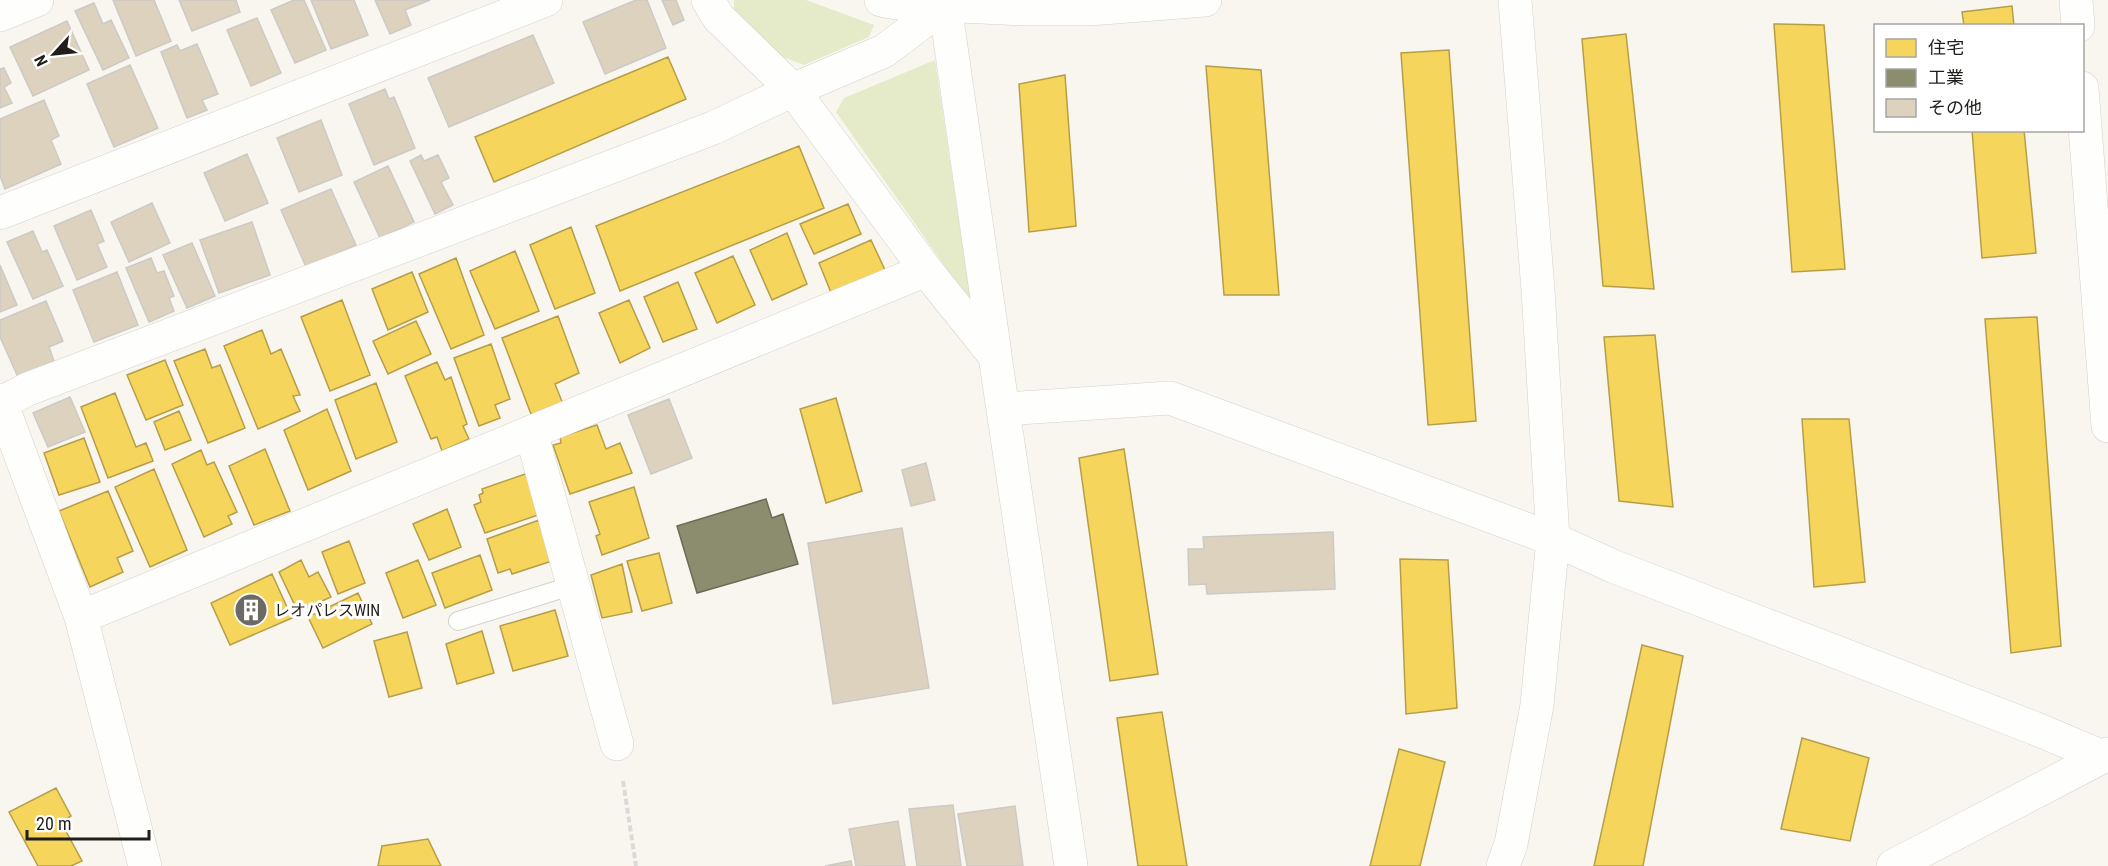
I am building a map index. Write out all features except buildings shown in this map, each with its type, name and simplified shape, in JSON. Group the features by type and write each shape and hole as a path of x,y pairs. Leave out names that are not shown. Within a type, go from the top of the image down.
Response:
{"street":[{"path":"0,15 37,0"},
{"path":"0,213 546,0"},
{"path":"708,0 717,17 793,90 926,270 995,356"},
{"path":"881,0 897,3 1026,9 1088,4 1204,0"},
{"path":"1503,866 1511,844 1536,705 1553,539 1538,290 1515,0"},
{"path":"2076,0 2078,24"},
{"path":"145,866 81,616 0,402 28,389 713,128 793,90 884,51 945,5"},
{"path":"945,5 1071,866"},
{"path":"2084,114 2108,426"},
{"path":"81,616 926,270"},
{"path":"1004,409 1170,398 1553,539 1615,567 2105,756"},
{"path":"531,432 617,744"},
{"path":"1893,866 2105,756"}],"lane":[{"path":"458,621 574,585"}],"path":[{"path":"617,744 636,866"}],"green space":[{"path":"734,0 806,0 874,25 869,37 804,65 769,52 734,11"},
{"path":"935,60 971,303 836,112 844,98"}],"place":[{"name":"レオパレスWIN","path":"251,610"}]}
